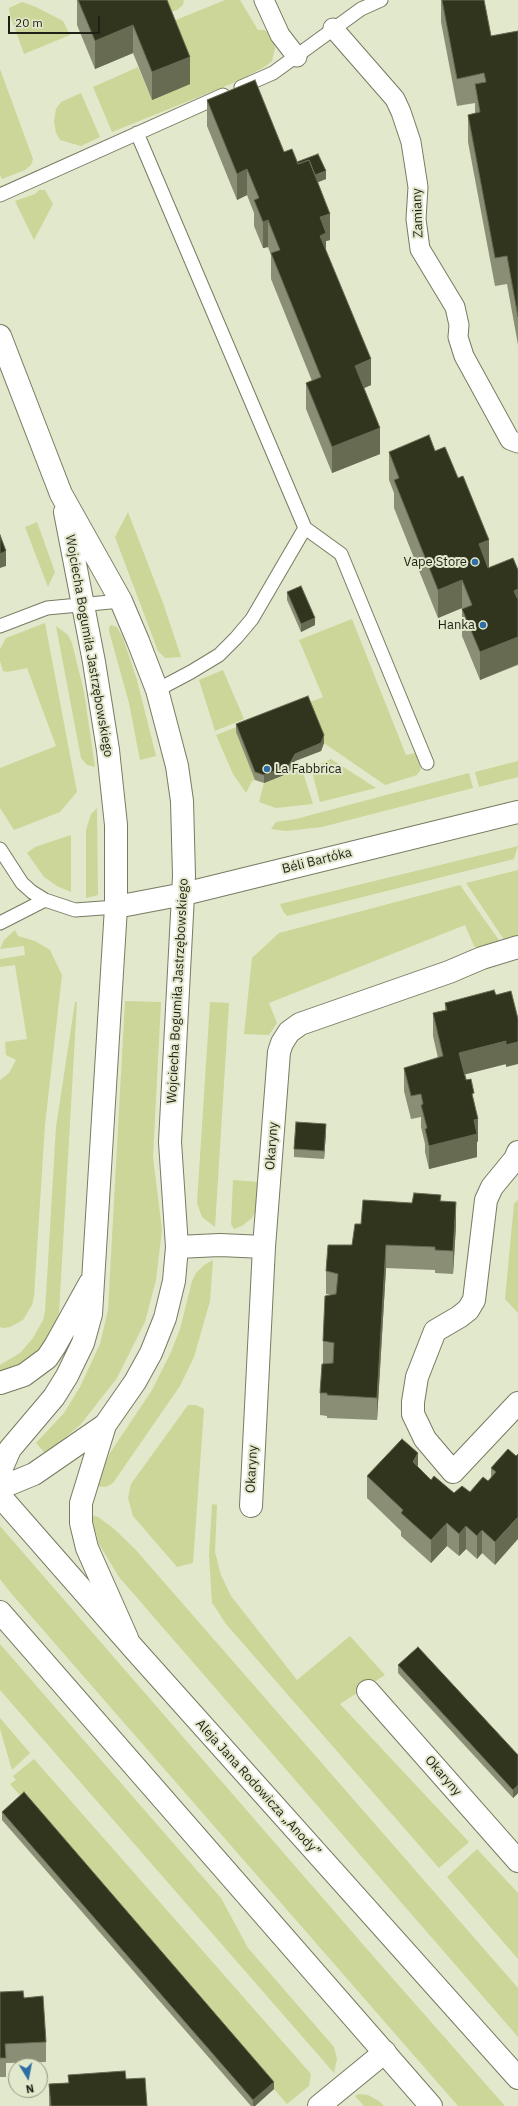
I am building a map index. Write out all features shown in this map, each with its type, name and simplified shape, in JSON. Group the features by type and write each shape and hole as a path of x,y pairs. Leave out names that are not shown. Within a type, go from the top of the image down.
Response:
{"street":[{"path":"264,0 280,35 297,57"},
{"name":"Zamiany","path":"333,28 395,99 401,112 411,142 418,187 416,219 420,249 455,307 459,325 458,337 464,356 510,440 518,443"},
{"name":"Wojciecha Bogumiła Jastrzębowskiego","path":"0,336 61,494 121,600 157,690 177,766 182,801 185,854 184,894 170,1142 177,1247 174,1280 158,1338 135,1382 104,1425 83,1493 80,1514 83,1535 130,1644"},
{"name":"Wojciecha Bogumiła Jastrzębowskiego","path":"0,1472 10,1449 54,1397 76,1360 83,1343 91,1314 116,907 116,825 109,758 94,662 61,494"},
{"name":"Béli Bartóka","path":"116,907 184,894 518,812"},
{"name":"Okaryny","path":"250,1506 264,1247 279,1052 289,1032 300,1024 449,972 482,958 518,947"},
{"path":"518,1152 515,1159 492,1187 486,1200 474,1300 468,1310 435,1331 417,1377 413,1402 413,1414 425,1439 453,1472 518,1403"},
{"path":"177,1247 220,1245 264,1247"},
{"path":"0,1383 24,1375 46,1358 55,1346 93,1277"},
{"path":"0,1488 22,1480 39,1471 104,1425"},
{"name":"Aleja Jana Rodowicza „Anody”","path":"0,1496 130,1644 518,2078"},
{"path":"0,1612 431,2106"},
{"name":"Okaryny","path":"368,1691 518,1861"},
{"path":"319,2106 385,2052"}],"lane":[{"path":"0,195 273,73 361,9 381,0"},
{"path":"137,133 304,528 342,554 428,763"},
{"path":"157,690 218,655 236,638 252,619 304,528"},
{"path":"0,626 47,608 121,600"},
{"path":"0,848 22,883 32,892 45,900 75,910 116,907"},
{"path":"0,922 45,900"}],"green space":[{"path":"138,0 184,0 183,5 177,10 162,15"},
{"path":"225,0 240,0 258,30 264,30 270,33 274,40 275,48 272,61 266,66 238,81 112,132 93,87 138,67 152,100 166,24"},
{"path":"22,2 36,7 63,21 70,35 24,54 10,15 9,8"},
{"path":"0,69 33,159 31,165 25,170 2,179 0,175"},
{"path":"81,93 100,137 81,146 60,140 56,133 54,121 56,109 61,102"},
{"path":"39,190 45,190 53,204 34,240 15,201 35,194"},
{"path":"128,512 163,603 181,657 165,658 158,651 115,537"},
{"path":"37,522 55,572 48,587 25,527"},
{"path":"352,619 406,755 416,753 421,769 417,775 385,785 324,743 308,703 323,697 299,640"},
{"path":"45,623 77,792 60,812 14,830 0,808 0,768 56,746 27,668 7,672 3,671 0,661 0,649 6,638"},
{"path":"111,625 117,627 123,638 137,680 156,756 140,760 129,703 109,631 109,627"},
{"path":"56,626 68,635 72,643 84,692 95,767 87,765 81,758"},
{"path":"223,670 244,719 215,731 199,680"},
{"path":"246,723 255,780 252,781 246,793 233,774 216,735"},
{"path":"331,759 376,788 320,802 311,768"},
{"path":"518,761 518,777 479,787 475,772"},
{"path":"302,769 313,804 276,808 259,802 264,783"},
{"path":"469,773 473,788 322,827 286,831 271,829 276,822 296,819"},
{"path":"97,808 98,895 86,898 86,830 91,814"},
{"path":"71,835 71,892 57,886 44,877 27,853 35,847"},
{"path":"518,846 514,859 287,916 280,904"},
{"path":"518,870 518,936 505,941 466,883"},
{"path":"460,885 501,943 479,950 474,946 465,925 269,1003 277,1023 269,1035 244,1034 252,958 279,933"},
{"path":"15,930 18,936 35,941 50,950 62,975 45,1125 34,1296 32,1305 23,1320 10,1327 3,1328 0,1327 0,1080 9,1073 16,1060 6,1055 5,1042 27,1039 15,965 0,967 0,959 25,955 24,946 0,949 4,940"},
{"path":"125,1001 161,1002 153,1157 162,1230 156,1280 145,1322 117,1378 81,1424 46,1454 36,1443 64,1413 80,1387 100,1344 108,1310"},
{"path":"75,1002 77,1002 59,1313 48,1342 27,1361 0,1373 0,1365 20,1353 33,1338 43,1320 45,1312 56,1127"},
{"path":"210,1002 229,1003 215,1227 202,1217 197,1203"},
{"path":"233,1180 259,1182 257,1208 252,1218 242,1226 234,1229 231,1224"},
{"path":"518,1200 518,1313 505,1299 514,1204"},
{"path":"213,1260 210,1301 194,1357 180,1386 113,1483 106,1487 95,1486 110,1453 152,1390 171,1352 180,1329 192,1281 196,1273 204,1265"},
{"path":"188,1405 196,1405 204,1409 193,1563 177,1567 133,1516 128,1498 131,1484"},
{"path":"212,1504 217,1505 215,1552 221,1575 231,1596 297,1680 350,1636 385,1675 340,1704 469,1842 439,1868 226,1624 212,1603 209,1555"},
{"path":"91,1515 98,1517 113,1528 135,1549 518,1988 518,2037 119,1577 99,1544"},
{"path":"0,1526 505,2106 458,2106 10,1592 0,1579"},
{"path":"0,1644 221,1898 248,1948 334,2047 337,2059 334,2073 0,1690"},
{"path":"0,1718 30,1753 12,1770 0,1729"},
{"path":"34,1759 311,2074 309,2086 287,2104 10,1784 16,1780 13,1776"},
{"path":"477,1849 518,1893 518,1959 447,1877"},
{"path":"359,2094 368,2095 379,2101 384,2106 364,2106 355,2096"}],"building":[{"path":"78,0 167,0 190,57 152,72 133,25 95,41"},
{"path":"442,0 484,0 491,36 518,31 518,317 507,256 495,258 468,115 480,112 475,84 486,82 484,73 457,79"},
{"path":"255,80 284,152 292,149 298,164 309,160 330,214 320,217 326,233 320,236 371,359 355,366 380,428 332,447 306,383 321,377 271,253 280,250 268,220 263,222 254,200 259,198 247,169 237,174 207,100"},
{"path":"318,154 326,171 315,175 309,160 298,164 297,162"},
{"path":"429,435 435,451 445,447 458,478 463,476 489,540 479,544 488,568 513,558 518,570 518,589 514,591 518,598 518,637 480,652 462,609 472,605 462,580 438,590 394,480 399,478 389,452"},
{"path":"0,535 6,551 0,554"},
{"path":"301,586 315,618 301,624 287,592"},
{"path":"308,696 324,735 321,743 295,754 289,765 264,775 255,772 236,724"},
{"path":"494,990 496,995 511,991 518,1019 518,1042 506,1045 506,1041 459,1053 466,1080 471,1079 474,1093 472,1094 478,1119 474,1120 477,1134 429,1146 425,1129 427,1128 421,1105 423,1104 421,1094 411,1096 404,1068 443,1056 433,1013 447,1010 445,1003"},
{"path":"296,1122 326,1124 324,1151 294,1149"},
{"path":"414,1193 441,1195 440,1201 456,1202 453,1251 435,1250 435,1247 386,1245 377,1398 327,1395 327,1393 320,1393 322,1364 333,1363 334,1343 323,1341 325,1296 336,1294 338,1274 326,1271 328,1245 352,1245 355,1224 361,1224 363,1200 412,1203"},
{"path":"402,1439 418,1453 413,1462 431,1480 434,1476 454,1493 462,1486 470,1492 483,1477 488,1481 496,1472 491,1468 508,1449 516,1456 518,1454 518,1517 495,1542 482,1530 477,1536 466,1526 459,1534 447,1523 431,1540 401,1513 403,1510 367,1476"},
{"path":"418,1647 518,1755 518,1785 513,1790 398,1665"},
{"path":"24,1792 274,2082 253,2100 2,1812"},
{"path":"23,1991 24,1998 43,1996 46,2042 5,2044 6,2058 0,2058 0,1992"},
{"path":"125,2071 126,2079 145,2078 147,2106 51,2106 49,2084 69,2083 68,2075"}],"place":[{"name":"Vape Store","path":"475,562"},
{"name":"Hanka","path":"483,625"},
{"name":"La Fabbrica","path":"267,769"}]}
